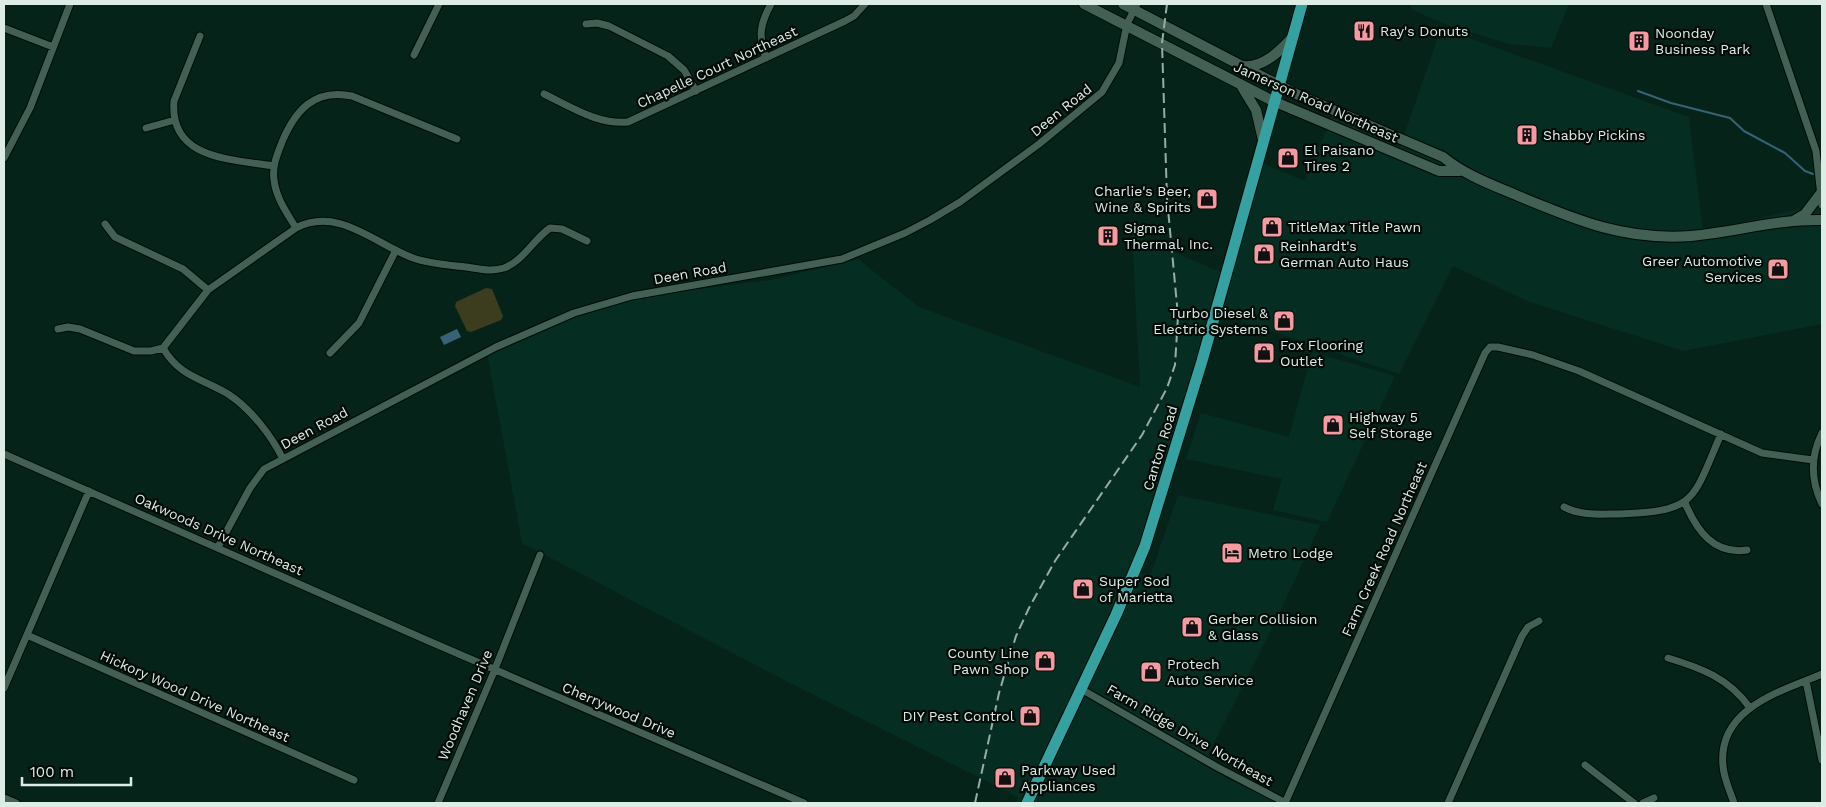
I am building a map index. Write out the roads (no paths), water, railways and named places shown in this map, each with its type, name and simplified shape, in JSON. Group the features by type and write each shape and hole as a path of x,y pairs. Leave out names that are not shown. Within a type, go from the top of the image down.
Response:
{"main road":[{"name":"Canton Road","path":"1027,803 1125,596 1154,519 1202,361 1273,101 1302,4"}],"street":[{"path":"4,158 30,108 70,4"},
{"path":"414,55 439,4"},
{"path":"766,58 760,33 762,20 771,4"},
{"name":"Chapelle Court Northeast","path":"544,94 596,118 618,123 638,118 854,16 865,4"},
{"name":"Jamerson Road Northeast","path":"1084,4 1127,24 1273,101 1439,171 1460,171"},
{"name":"Jamerson Road Northeast","path":"1123,4 1136,6 1242,66 1278,84 1443,158 1460,171 1583,222 1642,236 1692,236 1795,220 1822,220"},
{"path":"1766,4 1816,150 1822,205"},
{"name":"Deen Road","path":"218,547 260,474 283,459 496,347 575,313 632,296 842,259 905,233 960,202 1086,107 1109,82 1119,63 1127,24 1136,6"},
{"path":"586,24 598,23 609,26 668,56 684,70 696,92"},
{"path":"4,28 53,47"},
{"path":"200,36 174,100 175,120 188,142 201,152 274,166"},
{"path":"1242,66 1262,62 1276,53 1292,38"},
{"path":"1240,84 1256,110 1263,140"},
{"path":"296,228 276,194 274,166 288,128 296,115 317,99 333,94 356,98 457,139"},
{"path":"146,128 175,120"},
{"path":"1795,220 1806,214 1821,193"},
{"path":"58,329 68,327 80,328 134,351 151,351 163,348 208,290 296,228 312,221 336,222 396,250 436,263 490,270 513,264 540,235 550,228 562,229 587,241"},
{"path":"105,224 115,237 183,269 208,290"},
{"path":"330,353 359,323 396,250"},
{"name":"Farm Creek Road Northeast","path":"1285,803 1490,347 1533,355 1565,366 1762,453 1813,460"},
{"path":"163,348 172,362 181,370 229,395 243,406 266,433 283,459"},
{"path":"1822,433 1813,460 1815,480 1822,504"},
{"path":"1564,507 1576,513 1606,514 1662,512 1684,503 1698,487 1721,434"},
{"name":"Oakwoods Drive Northeast","path":"4,454 424,639"},
{"path":"4,688 89,491"},
{"path":"1684,503 1699,529 1712,543 1726,551 1747,550"},
{"name":"Woodhaven Drive","path":"438,803 540,555"},
{"path":"1448,803 1522,636 1528,628 1539,621"},
{"name":"Hickory Wood Drive Northeast","path":"27,635 354,780"},
{"name":"Cherrywood Drive","path":"424,639 804,803"},
{"path":"1668,658 1713,674 1736,691 1750,708"},
{"path":"1734,803 1725,778 1723,756 1732,730 1750,708 1771,694 1822,674"},
{"path":"1806,681 1822,760"},
{"name":"Farm Ridge Drive Northeast","path":"1081,689 1217,767 1285,803"},
{"path":"1586,765 1634,803"},
{"path":"4,798 16,803"},
{"path":"1643,803 1654,798"}],"water":[{"path":"457,329 461,337 444,345 440,337"}],"waterway":[{"path":"1638,91 1671,103 1730,118 1744,131 1785,153 1805,171 1813,174"}],"railway":[{"path":"975,803 999,693 1016,636 1055,561 1142,435 1167,388 1175,365 1178,316 1167,198 1162,43 1167,4"}],"place":[{"name":"Ray's Donuts","path":"1364,31"},
{"name":"Noonday Business Park","path":"1639,41"},
{"name":"Shabby Pickins","path":"1527,135"},
{"name":"El Paisano Tires 2","path":"1288,158"},
{"name":"Charlie's Beer, Wine & Spirits","path":"1207,199"},
{"name":"TitleMax Title Pawn","path":"1272,227"},
{"name":"Sigma Thermal, Inc.","path":"1108,236"},
{"name":"Reinhardt's German Auto Haus","path":"1264,254"},
{"name":"Greer Automotive Services","path":"1778,269"},
{"name":"Turbo Diesel & Electric Systems","path":"1284,321"},
{"name":"Fox Flooring Outlet","path":"1264,353"},
{"name":"Highway 5 Self Storage","path":"1333,425"},
{"name":"Metro Lodge","path":"1232,553"},
{"name":"Super Sod of Marietta","path":"1083,589"},
{"name":"Gerber Collision & Glass","path":"1192,627"},
{"name":"County Line Pawn Shop","path":"1045,661"},
{"name":"Protech Auto Service","path":"1151,672"},
{"name":"DIY Pest Control","path":"1030,716"},
{"name":"Parkway Used Appliances","path":"1005,778"}]}
